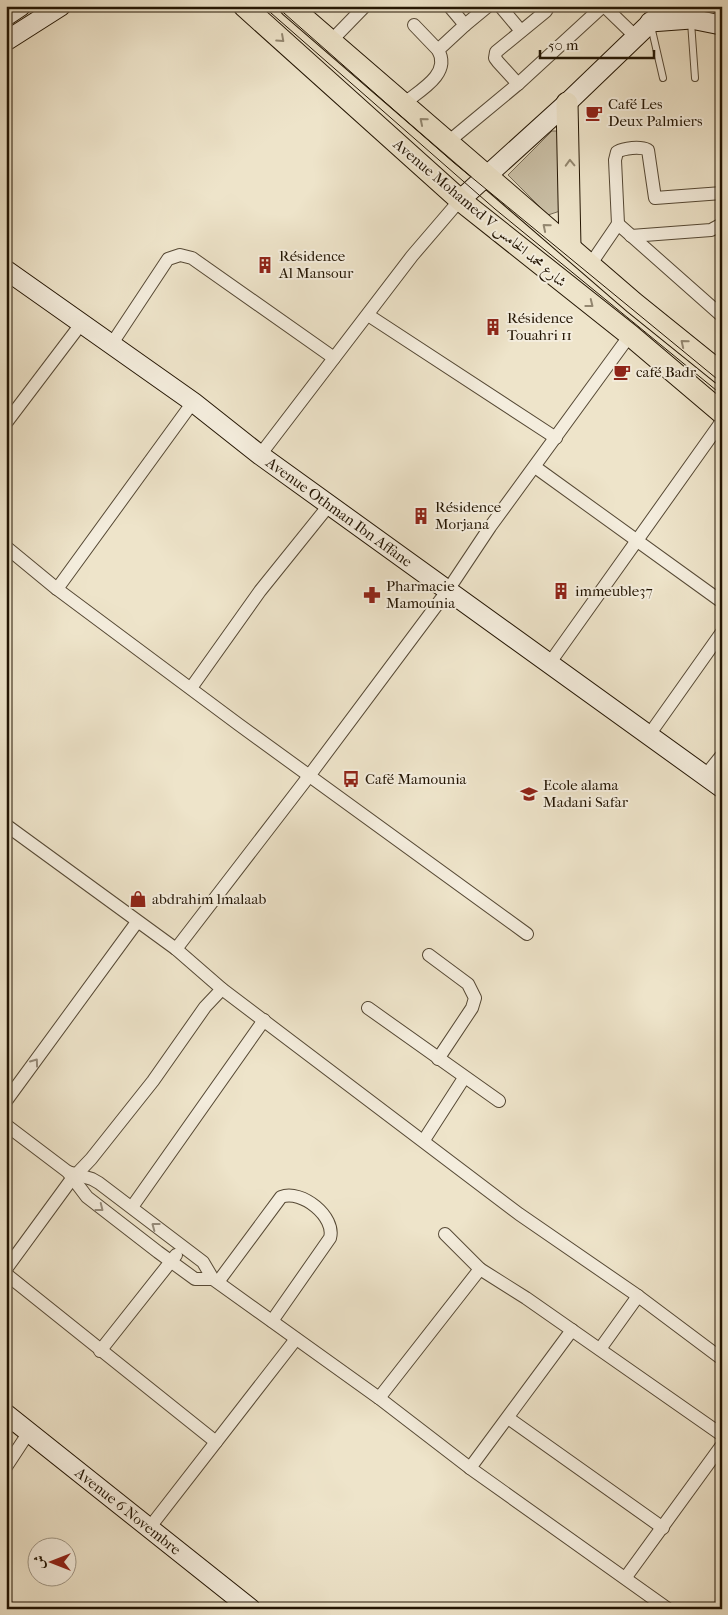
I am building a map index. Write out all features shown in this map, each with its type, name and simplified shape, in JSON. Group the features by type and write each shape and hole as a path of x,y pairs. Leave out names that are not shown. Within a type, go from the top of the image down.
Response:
{"main road":[{"name":"Avenue Mohamed V شارع محمد الخامس","path":"290,6 486,177 722,374"},
{"name":"Avenue Mohamed V شارع محمد الخامس","path":"244,7 460,200 630,335 722,413"},
{"path":"567,103 570,247"}],"street":[{"path":"6,16 21,6"},
{"path":"6,41 61,6"},
{"path":"330,42 365,6"},
{"path":"449,6 465,25"},
{"path":"438,50 488,6"},
{"path":"500,6 521,31"},
{"path":"518,84 498,62 495,55 498,48 546,11 549,6"},
{"path":"260,455 412,256 460,200 567,103 668,6"},
{"path":"720,6 722,31"},
{"path":"448,142 518,84 603,7 635,36"},
{"path":"650,22 691,20 721,25"},
{"path":"403,104 440,73 442,62 438,50 414,25"},
{"path":"590,264 618,224 615,160 617,152 620,150 643,148 648,150 655,198 722,193"},
{"path":"618,224 722,316"},
{"path":"631,236 711,230 722,224"},
{"path":"111,345 168,259 180,255 192,258 334,358"},
{"name":"Avenue Othman Ibn Affane","path":"6,270 193,402 260,455 722,788"},
{"path":"368,315 556,438"},
{"path":"6,423 81,324"},
{"path":"176,949 309,776 448,590 490,527 536,467 630,335"},
{"path":"57,589 193,402"},
{"path":"549,664 635,540 722,421"},
{"path":"536,467 722,602"},
{"path":"191,688 260,591 330,504"},
{"path":"6,547 57,589 309,776 527,934"},
{"path":"649,735 722,632"},
{"path":"705,776 722,755"},
{"path":"6,825 176,949 222,990 424,1140 519,1214 638,1296 722,1359"},
{"path":"6,1101 137,922"},
{"path":"428,955 468,984 475,998 472,1008 438,1059"},
{"path":"6,1269 72,1175 153,1081 205,1007 222,990"},
{"path":"368,1008 464,1078 500,1101"},
{"path":"132,1207 264,1020"},
{"path":"424,1140 464,1078"},
{"path":"6,1125 72,1175 87,1198 171,1261 196,1279 215,1280"},
{"path":"72,1175 92,1179 132,1207 203,1262 215,1280 380,1398 470,1468 626,1577 668,1609"},
{"path":"215,1280 281,1197 292,1194 307,1202 327,1220 331,1229 330,1238 272,1321"},
{"path":"445,1234 480,1269 600,1349 722,1435"},
{"path":"100,1351 182,1247"},
{"path":"380,1398 480,1269"},
{"path":"6,1274 216,1442"},
{"path":"600,1349 638,1296"},
{"path":"470,1468 572,1330"},
{"path":"150,1527 296,1339"},
{"name":"Avenue 6 Novembre","path":"6,1414 251,1609"},
{"path":"508,1418 663,1528"},
{"path":"6,1467 29,1432"},
{"path":"626,1577 722,1445"},
{"path":"719,1609 722,1605"}],"lane":[{"path":"691,20 695,78"},
{"path":"650,22 663,78"}],"shaded area":[{"path":"552,131 559,131 560,211 548,215 508,175"}],"tram line":[{"path":"263,6 495,209 722,395"},
{"path":"276,6 453,162 722,383"}],"place":[{"name":"Café Les Deux Palmiers","path":"594,113"},
{"name":"Résidence Al Mansour","path":"265,265"},
{"name":"Résidence Touahri 11","path":"493,327"},
{"name":"café Badr","path":"622,372"},
{"name":"Résidence Morjana","path":"421,516"},
{"name":"immeuble37","path":"561,591"},
{"name":"Pharmacie Mamounia","path":"372,595"},
{"name":"Café Mamounia","path":"351,779"},
{"name":"Ecole alama Madani Safar","path":"529,794"},
{"name":"abdrahim lmalaab","path":"138,899"}]}
